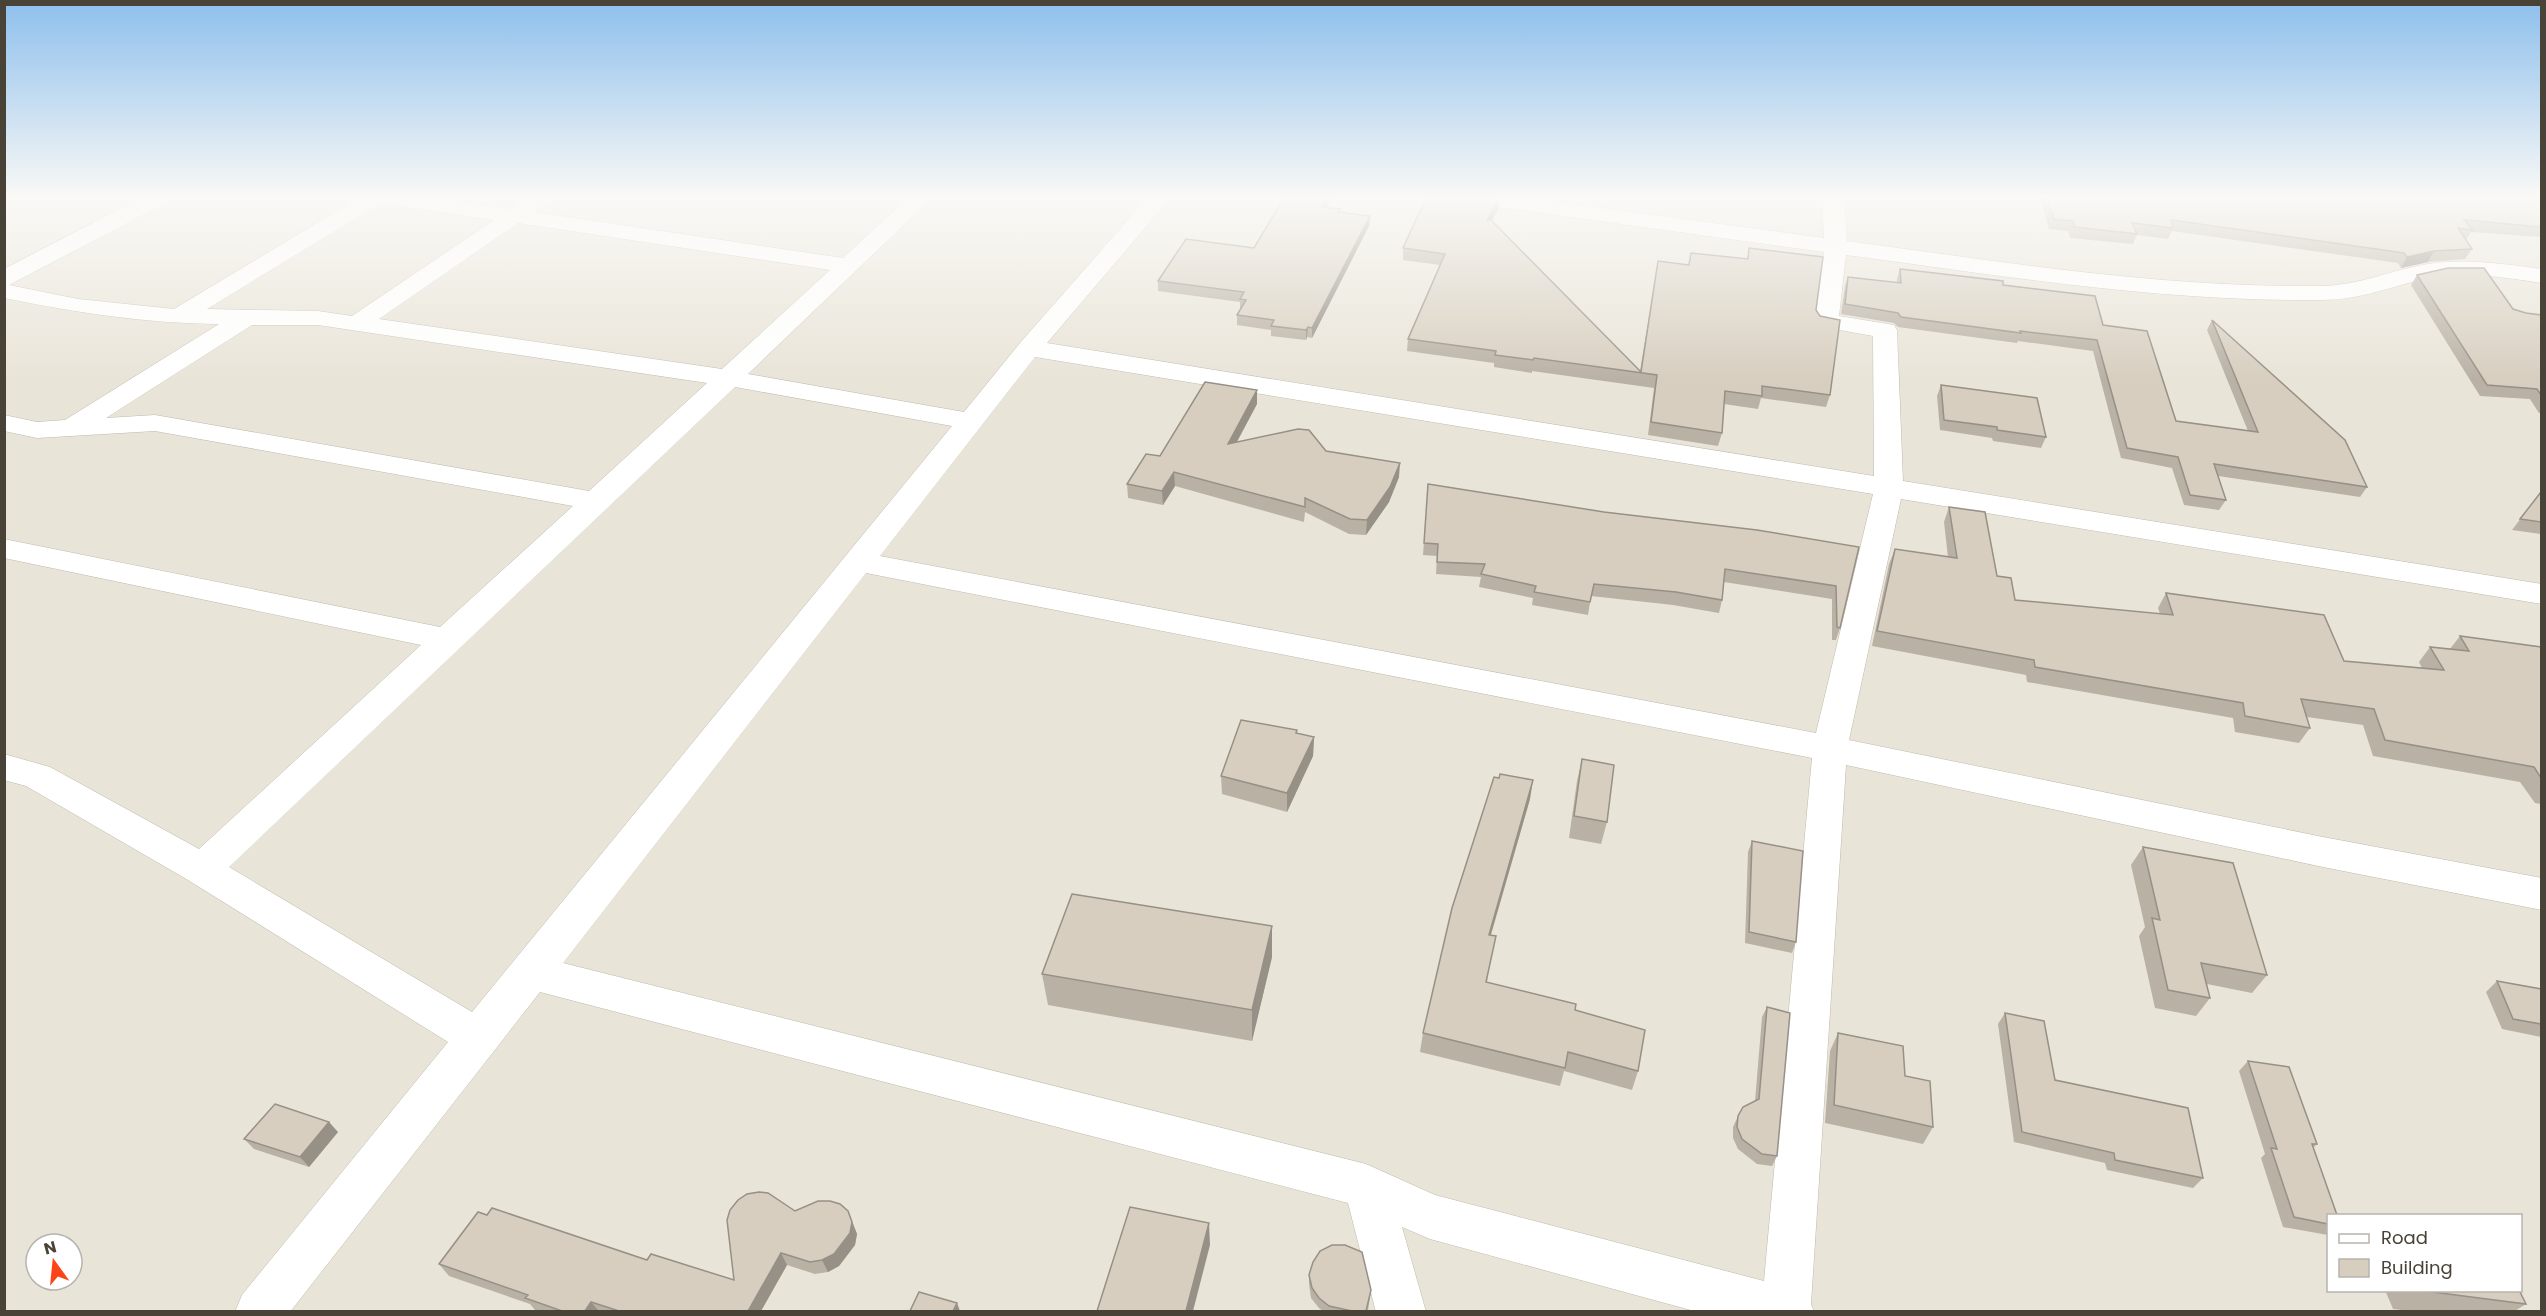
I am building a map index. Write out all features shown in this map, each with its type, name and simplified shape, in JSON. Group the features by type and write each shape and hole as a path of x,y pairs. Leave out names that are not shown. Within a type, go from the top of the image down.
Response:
{"street":[{"path":"4,279 45,257"},
{"path":"179,316 276,257"},
{"path":"356,324 453,257"},
{"path":"791,257 849,266"},
{"path":"202,869 858,257"},
{"path":"259,1311 1029,348 1108,257"},
{"path":"531,972 1366,1186 1430,1216 1787,1311 1830,748 1889,488 1885,330 1826,321 1835,257"},
{"path":"1919,257 2140,285 2292,294 2361,290 2427,271 2452,268 2477,268 2541,276"},
{"path":"4,291 78,306 179,316 318,318 729,378 971,421"},
{"path":"72,428 247,317"},
{"path":"1029,348 2541,594"},
{"path":"4,423 38,430 155,423 596,501"},
{"path":"4,548 448,640"},
{"path":"859,562 1468,676 1830,748 2323,852 2541,894"},
{"path":"4,767 37,776 202,869 478,1038"},
{"path":"1366,1186 1390,1264 1401,1311"}],"shaded area":[{"path":"5,257 2541,257 2541,1311 5,1312"}],"building":[{"path":"1174,257 1349,257 1312,328 1308,327 1306,330 1271,326 1274,320 1237,315 1246,300 1240,299 1244,292 1158,281"},
{"path":"1444,257 1528,257 1641,372 1658,261 1689,265 1690,257 1823,257 1816,310 1820,316 1840,320 1830,395 1762,386 1762,396 1725,391 1722,433 1651,422 1657,375 1534,358 1533,360 1495,355 1496,351 1408,339"},
{"path":"2448,268 2484,268 2513,309 2541,315 2541,395 2537,389 2487,385 2417,275"},
{"path":"1900,269 2003,281 2003,285 2095,296 2103,325 2147,331 2176,421 2258,432 2212,320 2345,440 2367,487 2214,464 2226,500 2190,495 2178,457 2127,448 2097,340 2020,331 2021,333 1901,317 1898,313 1845,304 1848,277 1901,283"},
{"path":"1205,382 1257,390 1228,444 1298,429 1309,430 1326,451 1400,463 1390,487 1367,520 1350,519 1305,498 1305,507 1174,472 1162,491 1127,484 1146,454 1160,456"},
{"path":"1941,385 2037,398 2046,437 1997,430 1997,427 1944,420"},
{"path":"1428,484 1604,512 1757,530 1859,547 1840,628 1837,627 1836,586 1725,569 1722,600 1676,592 1594,584 1590,602 1534,592 1536,586 1481,574 1485,564 1437,562 1438,544 1424,543"},
{"path":"2541,492 2541,522 2520,519"},
{"path":"1949,507 1985,512 1997,576 2011,578 2015,600 2173,615 2166,593 2324,615 2344,661 2444,670 2430,647 2469,651 2460,636 2541,647 2541,778 2534,767 2385,740 2374,709 2301,699 2310,728 2245,716 2243,703 2035,667 2034,660 1877,631 1895,549 1957,558"},
{"path":"1241,720 1297,730 1296,733 1314,737 1287,793 1221,776"},
{"path":"1582,759 1614,765 1607,822 1574,816"},
{"path":"1500,774 1533,780 1489,935 1496,936 1486,982 1576,1004 1575,1010 1645,1030 1638,1071 1568,1052 1565,1068 1423,1033 1452,908 1494,777 1499,778"},
{"path":"1752,841 1803,851 1796,942 1749,932"},
{"path":"2143,847 2233,863 2267,975 2201,963 2210,998 2168,990 2152,918 2160,920"},
{"path":"1072,894 1272,926 1252,1010 1042,974"},
{"path":"2497,981 2541,989 2541,1024 2513,1019"},
{"path":"1767,1007 1790,1013 1777,1156 1762,1154 1742,1139 1737,1127 1738,1116 1743,1107 1759,1099"},
{"path":"2005,1013 2044,1021 2055,1080 2188,1108 2203,1178 2115,1160 2114,1153 2022,1132"},
{"path":"1838,1033 1903,1046 1905,1076 1930,1081 1933,1127 1834,1105"},
{"path":"2248,1061 2289,1067 2317,1144 2312,1144 2337,1214 2327,1214 2327,1224 2294,1217 2271,1148 2277,1149"},
{"path":"275,1104 329,1122 300,1157 244,1139"},
{"path":"768,1193 795,1211 818,1201 840,1204 848,1211 852,1222 850,1233 834,1254 822,1260 810,1262 781,1253 748,1311 619,1311 591,1302 585,1311 562,1311 525,1298 528,1295 439,1264 478,1212 487,1215 492,1208 647,1260 651,1254 734,1280 727,1220 730,1210 738,1200 747,1194"},
{"path":"1130,1207 1209,1223 1186,1311 1097,1311"},
{"path":"1332,1245 1345,1245 1362,1252 1371,1290 1366,1311 1352,1311 1329,1306 1312,1288 1309,1275 1313,1262 1320,1251"},
{"path":"919,1292 957,1303 953,1311 910,1311"},
{"path":"2433,1292 2520,1292 2526,1304"}]}
